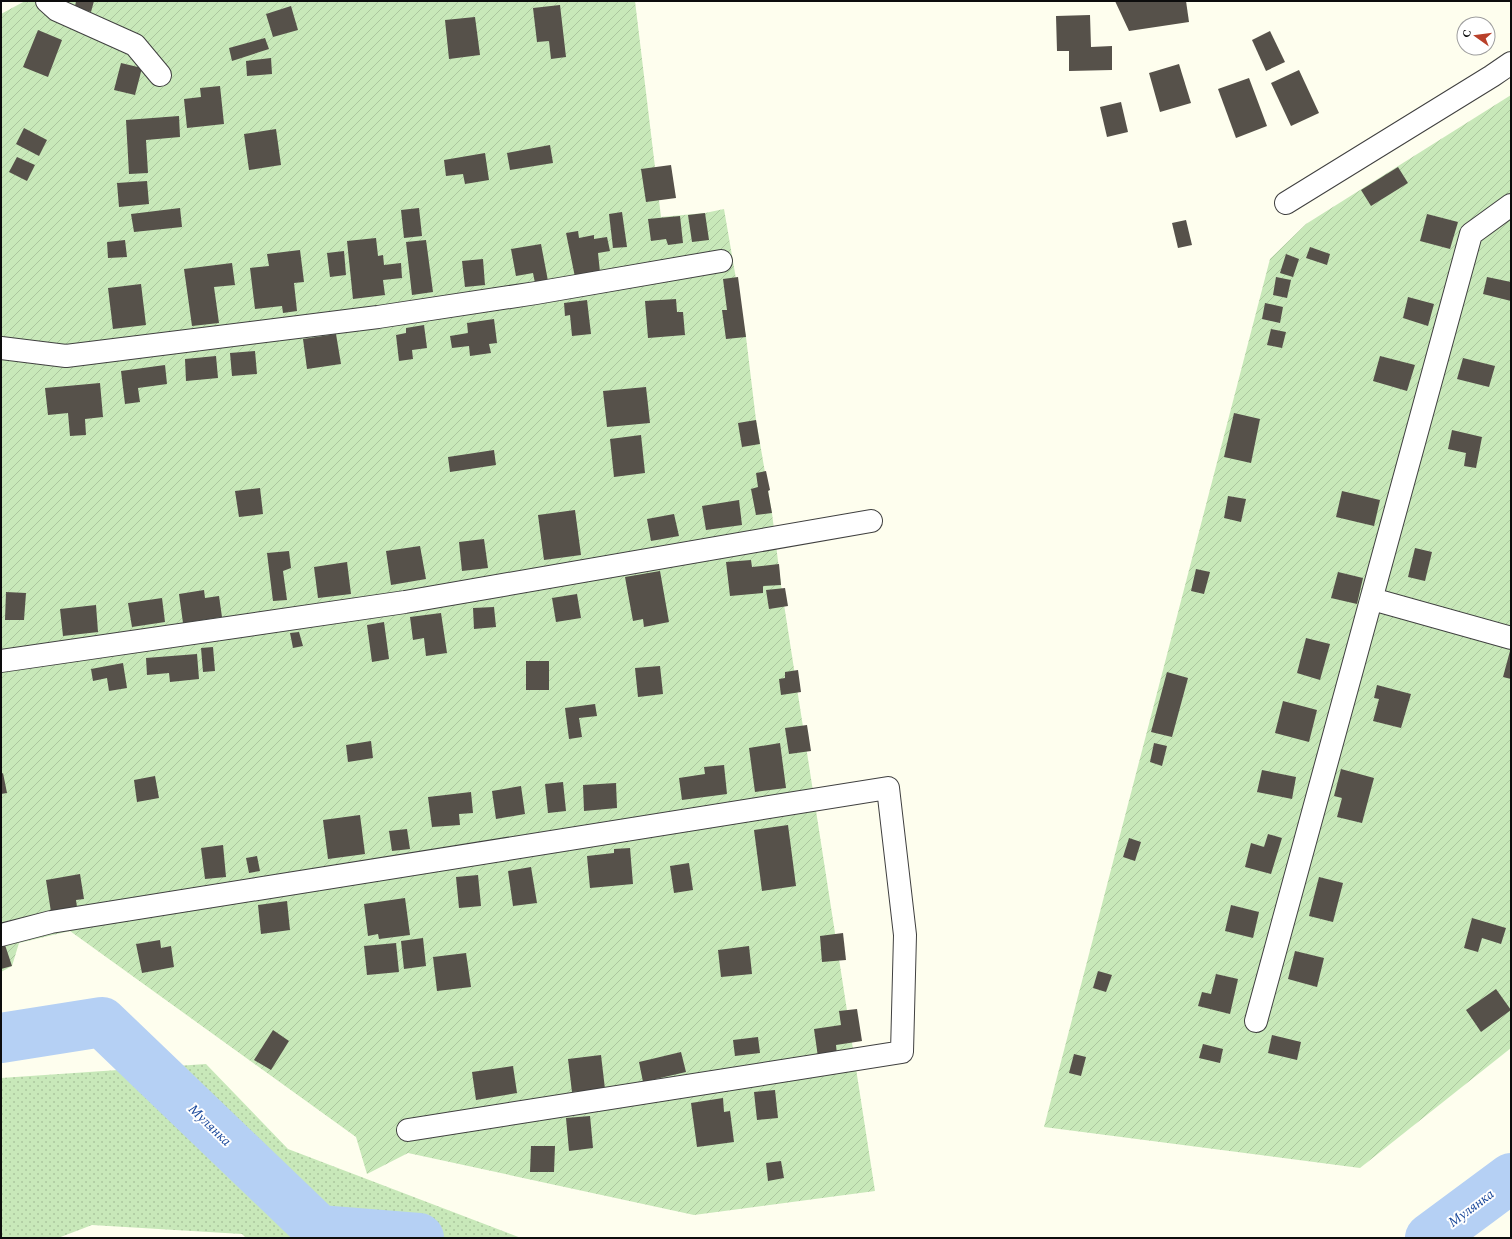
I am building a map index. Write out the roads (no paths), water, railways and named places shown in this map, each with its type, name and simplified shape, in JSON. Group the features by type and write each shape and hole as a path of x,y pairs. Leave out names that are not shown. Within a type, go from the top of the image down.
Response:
{"street":[{"path":"47,1 57,10 135,45 160,74"},
{"path":"1286,204 1511,63"},
{"path":"1256,1021 1471,234 1511,205"},
{"path":"1,348 66,356 378,317 721,261"},
{"path":"1,661 405,602 871,521"},
{"path":"1372,599 1511,638"},
{"path":"1,935 51,922 888,788 905,935 902,1052 408,1130"}],"waterway":[{"name":"Мулянка","path":"1,1038 102,1022 319,1230 419,1238"},
{"name":"Мулянка","path":"1430,1238 1511,1178"}]}
